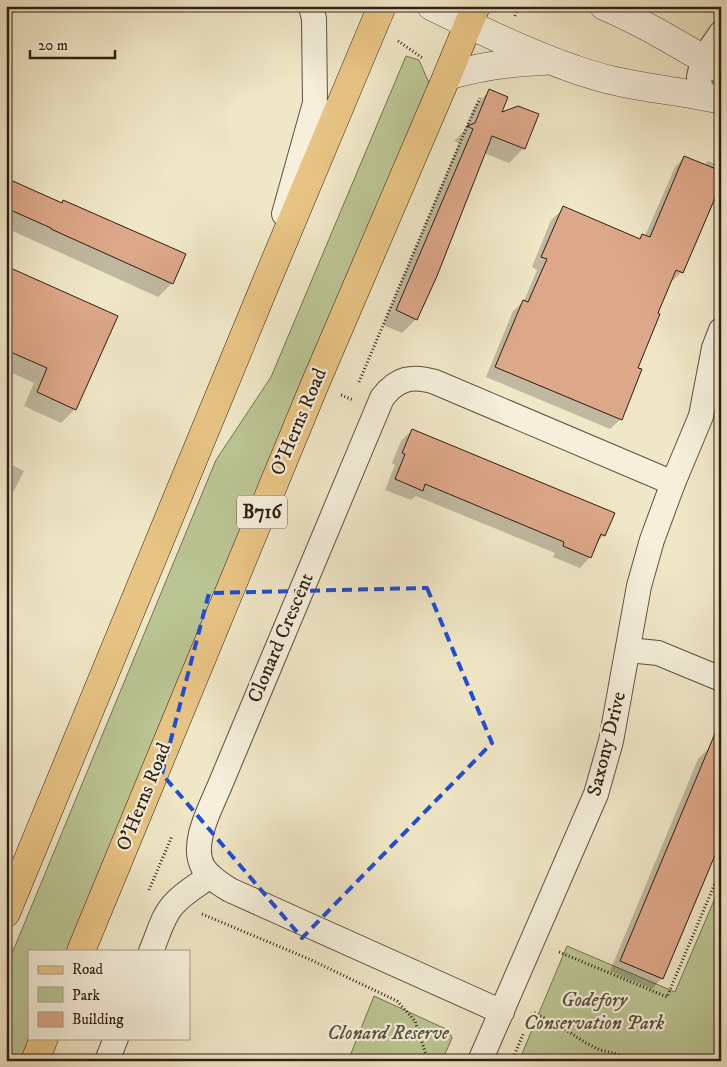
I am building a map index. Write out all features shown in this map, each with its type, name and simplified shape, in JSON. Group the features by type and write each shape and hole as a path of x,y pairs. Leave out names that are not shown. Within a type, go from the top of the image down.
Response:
{"main road":[{"path":"6,914 263,290 379,15"},
{"name":"O'Herns Road","path":"81,950 315,384 472,15"},
{"path":"35,1061 43,1040"}],"street":[{"path":"263,290 315,103 314,20 311,6"},
{"path":"431,6 472,15 505,42 553,61 614,81 711,97"},
{"path":"604,6 626,15 715,67"},
{"path":"711,97 699,77 715,67 721,33"},
{"path":"447,76 496,64 553,61"},
{"name":"Saxony Drive","path":"480,1061 596,794 612,741 639,586 652,540 673,482 701,416 716,371 714,348 721,330"},
{"name":"Clonard Crescent","path":"502,1012 230,890 210,876 203,867 199,856 198,845 205,821 382,398 394,385 403,380 413,378 425,379 673,482"},
{"name":"Saxony Drive","path":"701,416 721,391"},
{"path":"628,650 658,653 721,679"},
{"path":"152,950 164,918 172,906 182,896 210,876"},
{"path":"107,1061 115,1040"}],"path":[{"path":"340,6 379,15 447,76"},
{"path":"315,384 377,410"},
{"path":"560,952 667,997 721,869"},
{"path":"197,912 309,959 397,1001 415,1021 428,1061"},
{"path":"529,1020 533,1012 600,1050 646,1061"},
{"path":"512,1061 526,1028"}],"highlighted area":[{"path":"427,588 492,743 302,938 162,774 209,593"}],"green space":[{"path":"406,56 419,60 430,85 74,950 28,950 28,1040 37,1040 29,1061 6,1061 6,968 216,460 271,377"},
{"name":"Godefory Conservation Park","path":"721,884 721,1061 519,1061 567,946 675,992"},
{"name":"Clonard Reserve","path":"374,996 448,1030 452,1038 442,1061 348,1061"}],"building":[{"path":"489,89 508,97 502,112 518,106 539,114 525,149 492,136 437,276 417,320 396,310 473,129 467,126 475,123"},
{"path":"684,156 721,171 721,184 683,273 676,270 638,368 642,369 622,420 495,367 523,300 528,302 547,259 541,257 563,206 640,239 642,234 650,237"},
{"path":"6,178 62,203 63,200 186,254 173,284 6,208"},
{"path":"6,266 118,316 76,410 37,392 47,368 6,350"},
{"path":"412,429 615,513 605,536 601,534 591,558 563,546 564,542 425,484 423,491 395,479 405,454 402,453"},
{"path":"721,719 721,841 663,979 620,961"}]}
